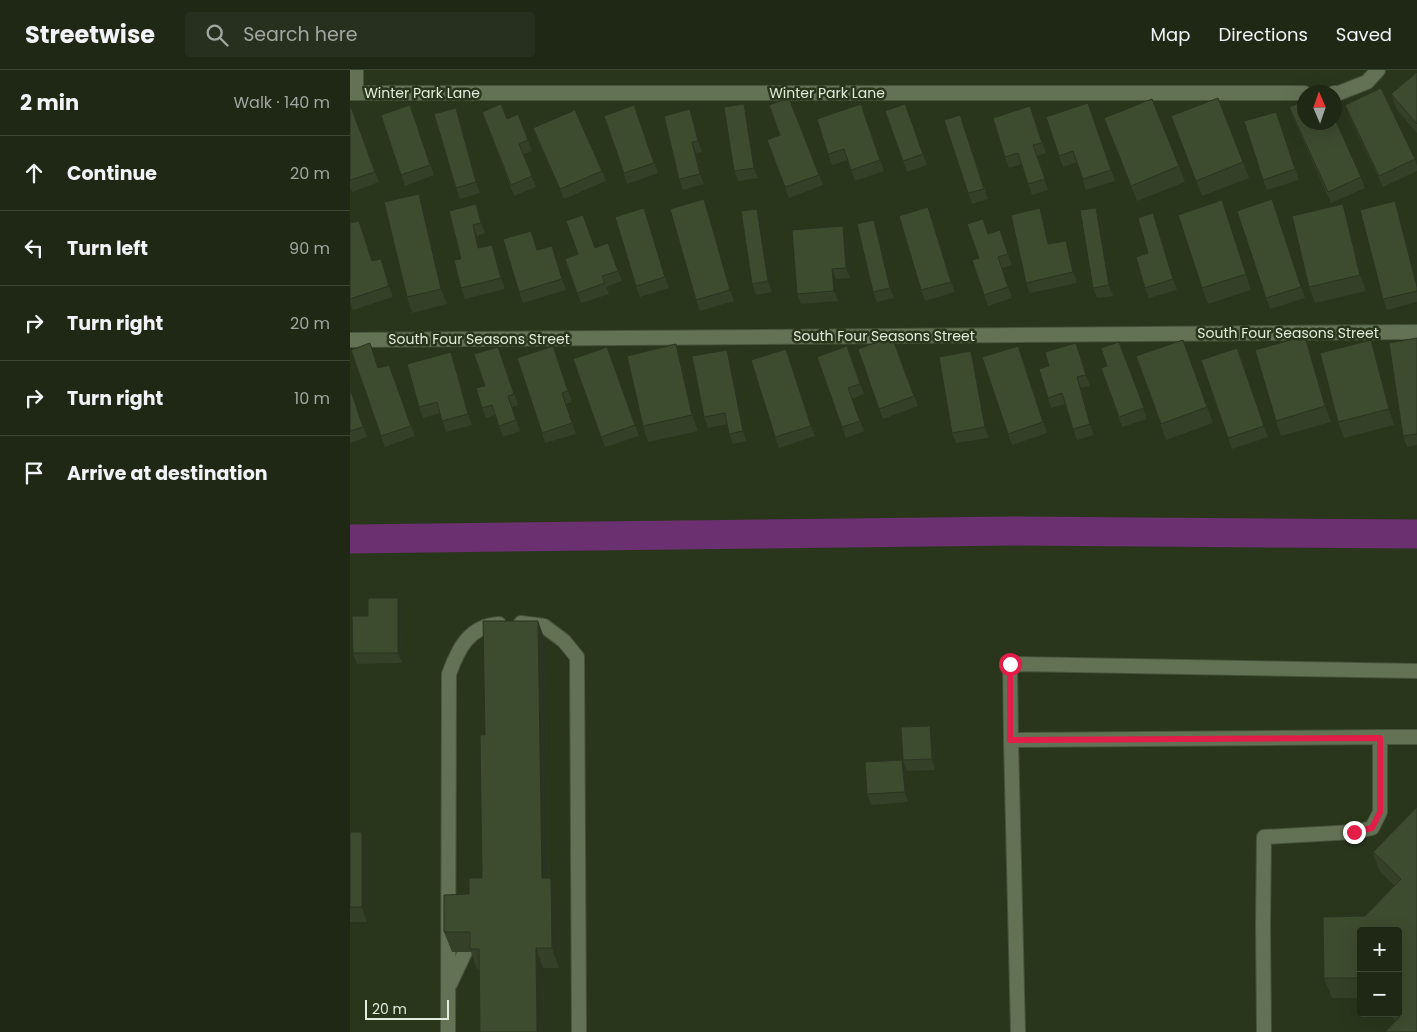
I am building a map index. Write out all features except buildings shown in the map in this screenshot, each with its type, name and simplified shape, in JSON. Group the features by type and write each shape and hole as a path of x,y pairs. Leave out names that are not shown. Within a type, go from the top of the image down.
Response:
{"street":[{"path":"353,93 356,70"},
{"path":"1342,93 1367,82 1378,70"},
{"name":"Winter Park Lane","path":"353,93 1297,94"},
{"name":"South Four Seasons Street","path":"350,340 1417,332"},
{"path":"448,1032 449,674 457,653 472,633 491,625 520,623 544,626 564,641 576,657 579,1032"},
{"path":"1018,1032 1010,740 1010,664 1417,671"},
{"path":"1010,740 1417,737"},
{"path":"1264,1032 1264,837 1354,832 1372,828 1380,812 1380,738"},
{"path":"448,879 460,906"},
{"path":"448,990 465,952"}],"waterway":[{"path":"350,539 1013,531 1417,534"}],"route":[{"path":"1010,664 1010,740 1380,738 1380,812 1372,828 1354,832"}]}
